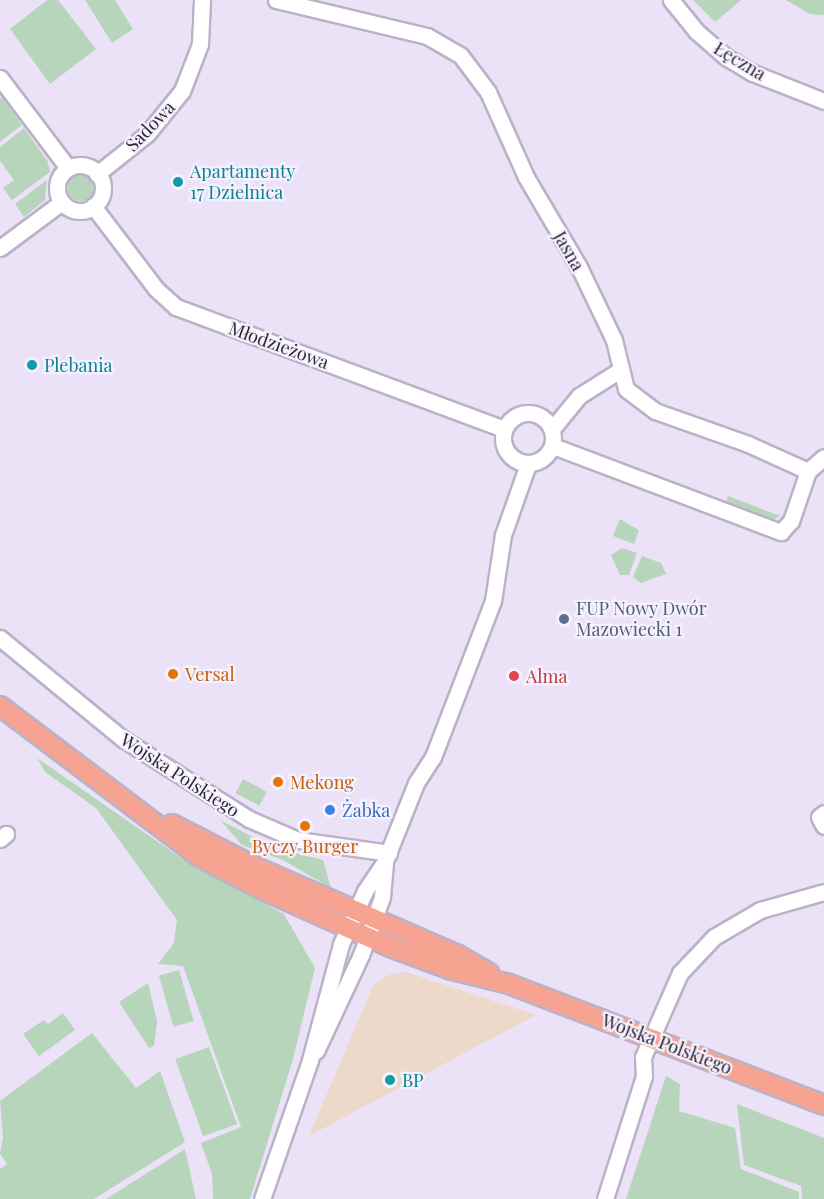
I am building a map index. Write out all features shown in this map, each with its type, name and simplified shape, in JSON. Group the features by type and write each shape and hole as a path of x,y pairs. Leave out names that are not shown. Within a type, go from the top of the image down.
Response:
{"main road":[{"name":"Wojska Polskiego","path":"0,705 200,856 348,929 452,970 509,984 824,1105"},
{"name":"Wojska Polskiego","path":"122,799 258,868 458,955 509,984"}],"street":[{"name":"Sadowa","path":"98,174 147,134 182,91 200,44 202,0"},
{"name":"Jasna","path":"276,0 427,36 461,56 488,92 526,177 579,267 614,340 626,389 655,411 748,444 808,471"},
{"name":"Łęczna","path":"671,0 696,32 726,57 753,73 824,101"},
{"path":"0,78 68,168"},
{"path":"87,166 98,174 103,187 93,206 80,211 62,202 57,188 68,168 87,166"},
{"path":"0,248 62,202"},
{"name":"Młodzieżowa","path":"93,206 156,289 176,307 504,429"},
{"path":"552,429 534,413 522,413 504,429 504,447 510,456 528,464 539,462 553,446 552,429 579,396 620,370"},
{"path":"553,446 781,532 791,521 808,471 824,458"},
{"path":"262,1199 310,1060 325,993 348,929 370,882 387,857 416,783 433,757 493,601 503,535 528,464"},
{"name":"Wojska Polskiego","path":"0,638 123,739 242,814 298,840 387,857"},
{"path":"824,813 819,817 824,826"},
{"path":"310,1060 330,1029 368,938 382,893 387,857"},
{"path":"605,1199 644,1076 643,1057 680,973 714,937 760,910 824,892"}],"shaded area":[{"path":"406,972 536,1015 309,1136 373,986 388,975"}],"green space":[{"path":"47,0 58,0 96,49 50,84 10,29"},
{"path":"85,0 115,0 133,29 112,43"},
{"path":"693,0 741,0 715,22"},
{"path":"786,0 824,0 824,15 810,14"},
{"path":"2,97 22,125 0,142 0,99"},
{"path":"24,128 48,162 50,172 12,200 3,188 14,180 0,161 0,147"},
{"path":"81,175 90,179 94,188 90,197 81,201 72,197 68,188 72,179"},
{"path":"47,180 45,200 24,217 15,204"},
{"path":"728,496 780,516 767,523 725,506"},
{"path":"620,519 639,530 634,544 613,536"},
{"path":"622,548 637,553 629,575 620,575 611,555"},
{"path":"642,556 661,563 666,574 641,583 633,577"},
{"path":"37,758 181,858 284,914 315,968 293,1059 250,1199 213,1199 212,1174 201,1143 241,1127 183,966 158,964 174,943 177,920 96,808 45,772"},
{"path":"243,779 267,792 259,806 235,793"},
{"path":"220,820 274,848 323,860 331,888 283,860 242,845"},
{"path":"179,970 194,1021 173,1027 159,976"},
{"path":"148,983 157,1021 154,1046 149,1048 119,1002"},
{"path":"63,1013 75,1030 39,1056 23,1034 44,1020 48,1024"},
{"path":"92,1033 136,1088 160,1071 185,1142 94,1199 0,1199 0,1169 7,1164 0,1154 3,1138 0,1101"},
{"path":"209,1047 237,1124 203,1136 175,1059"},
{"path":"666,1076 680,1084 679,1111 735,1128 741,1169 799,1192 799,1199 626,1199"},
{"path":"737,1104 824,1138 824,1199 802,1199 801,1186 744,1165"},
{"path":"185,1149 196,1199 106,1199"}],"place":[{"name":"Apartamenty 17 Dzielnica","path":"178,182"},
{"name":"Plebania","path":"32,365"},
{"name":"FUP Nowy Dwór Mazowiecki 1","path":"564,619"},
{"name":"Versal","path":"173,674"},
{"name":"Alma","path":"514,676"},
{"name":"Mekong","path":"278,782"},
{"name":"Żabka","path":"330,810"},
{"name":"Byczy Burger","path":"305,826"},
{"name":"BP","path":"390,1080"}]}
